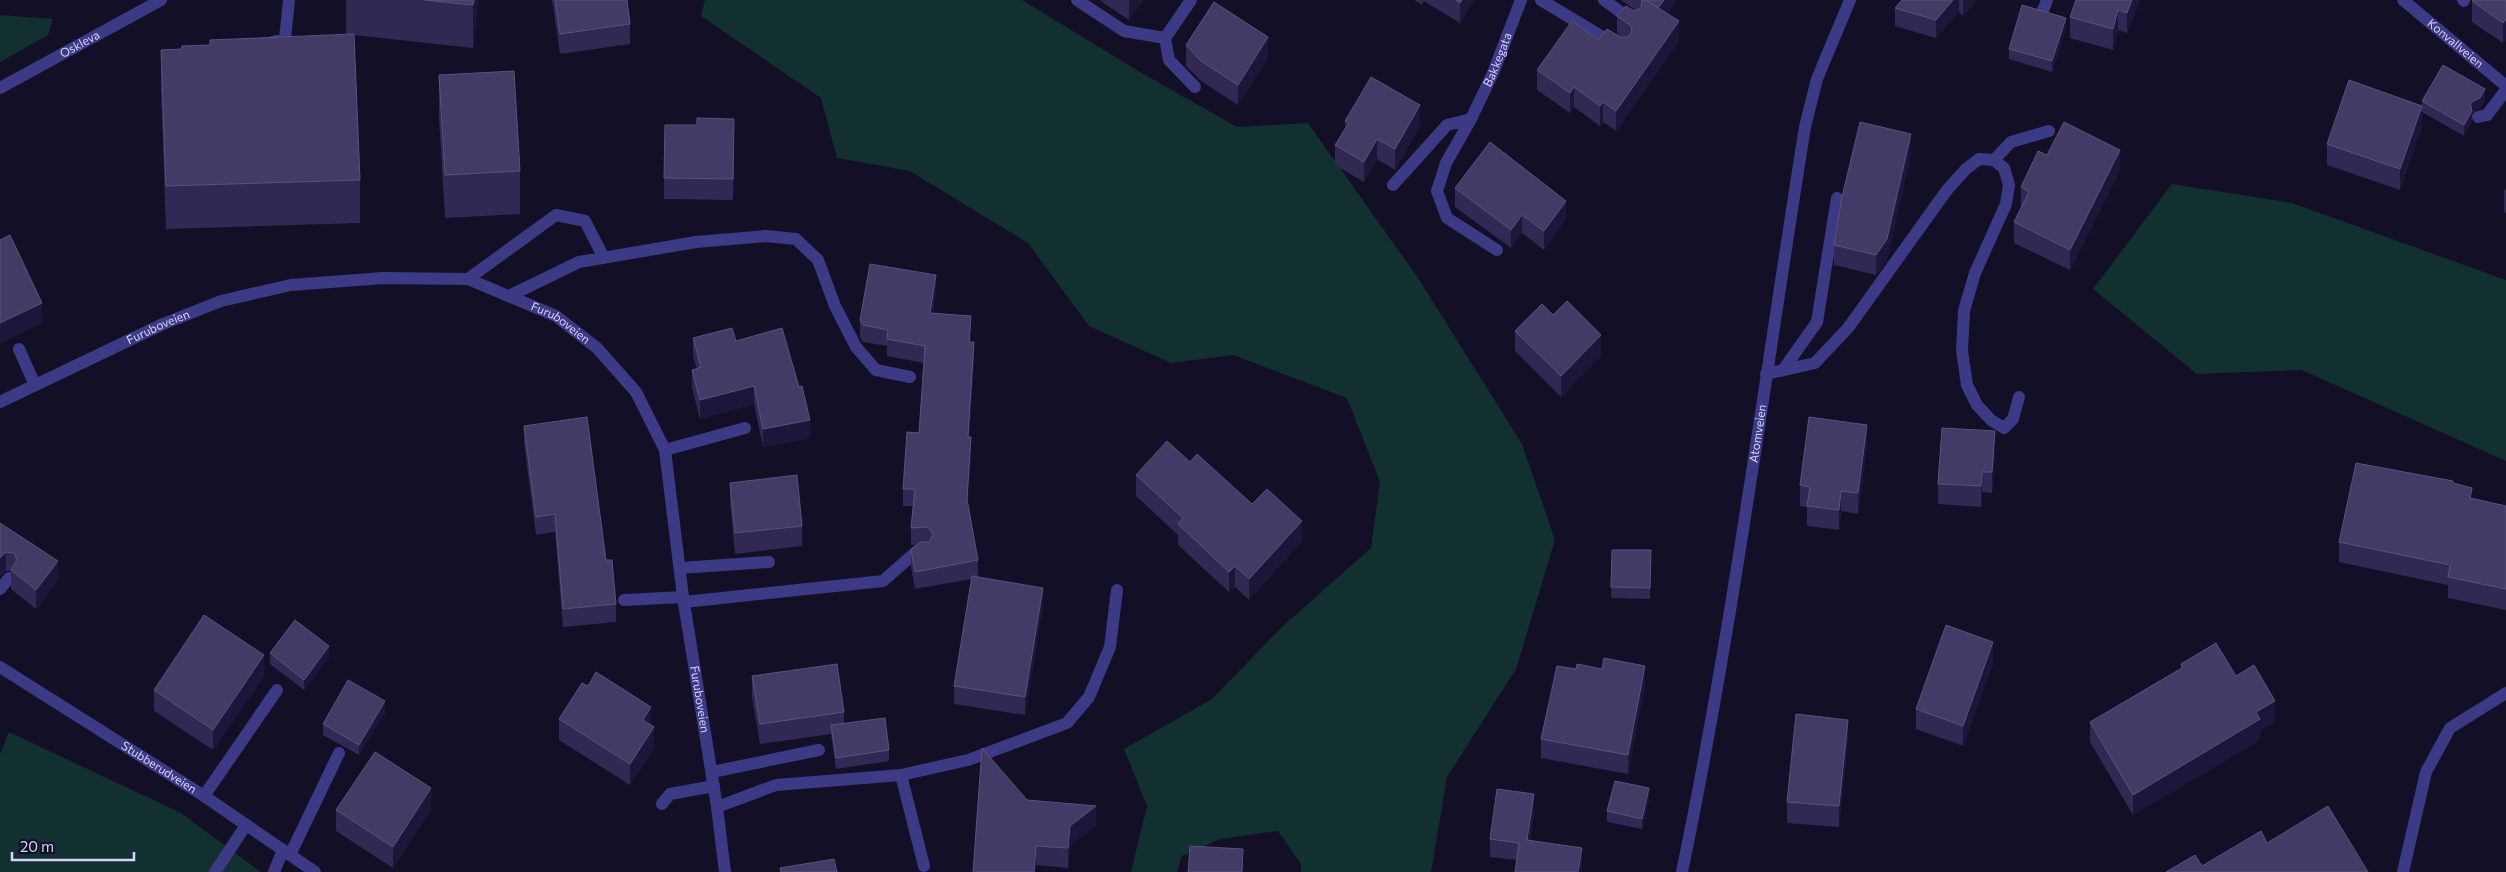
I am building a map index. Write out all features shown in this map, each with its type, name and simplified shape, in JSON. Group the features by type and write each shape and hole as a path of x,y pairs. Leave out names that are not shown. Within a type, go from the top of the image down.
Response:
{"street":[{"name":"Oskleva","path":"0,88 161,0"},
{"path":"257,45 285,39 288,0"},
{"path":"1078,0 1124,30 1165,38"},
{"path":"1191,0 1165,38 1169,60 1195,87"},
{"name":"Bakkegata","path":"1497,250 1447,218 1437,191 1446,163 1471,119 1493,73 1521,0"},
{"path":"1541,0 1624,50"},
{"path":"1604,0 1635,23"},
{"name":"Atomveien","path":"1682,872 1696,804 1744,525 1805,127 1818,79 1850,0"},
{"path":"2042,13 2047,0"},
{"name":"Konvallveien","path":"2403,0 2506,86"},
{"path":"2478,118 2487,115 2506,90"},
{"path":"1393,185 1447,125 1471,119"},
{"path":"1994,160 2011,142 2049,131"},
{"path":"1766,374 1815,363 1848,328 1947,190 1966,169 1979,159 1994,160 2004,168 2009,185 2006,204 1976,272 1964,310 1962,351 1967,385 1977,405 1991,420 2004,428 2014,419 2019,398"},
{"path":"1783,370 1817,322 1837,198"},
{"path":"468,279 556,215 585,221 604,258"},
{"path":"511,296 579,262 696,242 766,236 796,240 818,260 835,306 856,347 876,370 910,377"},
{"name":"Furuboveien","path":"0,402 163,324 221,301 291,285 383,278 468,279 556,316 597,348 636,392 665,450 683,599 712,772 725,872"},
{"path":"19,349 35,384"},
{"path":"665,450 745,428"},
{"path":"624,600 683,599 883,581 916,551 925,552"},
{"path":"680,568 769,562"},
{"path":"0,589 9,578"},
{"path":"717,806 776,785 901,775 968,760 1067,723 1089,698 1110,647 1117,590"},
{"name":"Stubberudveien","path":"0,667 204,796 315,872"},
{"path":"204,796 277,690"},
{"path":"2403,872 2426,772 2450,728 2506,693"},
{"path":"712,772 819,750"},
{"path":"274,872 339,753"},
{"path":"901,775 924,866"},
{"path":"662,804 670,794 714,786"},
{"path":"215,872 246,825"}],"green space":[{"path":"705,0 1022,0 1140,72 1237,127 1308,123 1418,278 1522,444 1555,540 1516,669 1447,777 1431,872 1301,872 1301,864 1278,831 1220,839 1182,856 1177,872 1131,872 1147,806 1124,749 1212,699 1283,626 1371,548 1380,482 1347,398 1233,355 1171,363 1089,326 1028,243 910,171 837,158 821,98 701,16"},
{"path":"0,15 53,19 48,35 0,62"},
{"path":"2172,184 2292,203 2506,280 2506,461 2302,370 2197,374 2093,289"},
{"path":"9,732 181,813 261,872 0,872 0,754"}],"building":[{"path":"425,0 474,0 473,5"},
{"path":"555,0 627,0 630,24 560,34"},
{"path":"1642,0 1646,0 1679,21 1616,111 1603,102 1600,106 1574,87 1570,93 1537,70 1572,21 1598,40 1607,29 1620,37 1628,37 1632,31 1631,26 1617,16 1626,6 1634,11 1641,8"},
{"path":"1646,0 1664,0 1658,8"},
{"path":"1902,0 1953,0 1936,20 1895,8"},
{"path":"2076,0 2132,0 2127,13 2118,10 2113,29 2070,17"},
{"path":"2473,0 2506,0 2506,19 2503,23"},
{"path":"1214,2 1268,37 1238,85 1201,61 1186,45"},
{"path":"2022,5 2066,18 2052,61 2009,49"},
{"path":"354,34 360,180 166,186 161,50 181,49 182,46 210,45 210,40"},
{"path":"2443,65 2485,89 2480,98 2470,103 2472,111 2464,125 2422,101"},
{"path":"514,71 520,171 445,175 439,75"},
{"path":"1371,77 1420,105 1395,149 1377,139 1364,162 1335,145 1349,123 1345,121"},
{"path":"2349,80 2422,106 2400,169 2327,144"},
{"path":"697,118 734,119 733,179 664,178 665,125 697,125"},
{"path":"1860,122 1911,134 1887,239 1876,255 1834,245 1842,197"},
{"path":"2064,122 2120,150 2070,250 2014,222 2029,192 2021,187 2038,151 2047,155"},
{"path":"1490,142 1566,201 1544,231 1522,215 1511,230 1455,188"},
{"path":"10,235 42,303 0,323 0,240"},
{"path":"870,264 936,275 930,313 971,316 969,342 974,342 968,437 971,437 967,499 978,560 915,572 911,550 920,542 929,542 933,535 930,529 926,527 911,528 915,489 903,489 907,432 919,433 925,346 887,339 888,330 863,325 860,320"},
{"path":"1567,301 1601,335 1561,376 1515,331 1542,304 1553,315"},
{"path":"732,328 736,341 782,328 799,387 802,386 810,420 763,429 754,386 700,400 692,370 701,367 693,338"},
{"path":"587,417 606,560 612,560 616,604 563,609 555,514 536,517 524,426"},
{"path":"1809,417 1867,425 1858,493 1841,491 1839,510 1807,506 1810,487 1800,485"},
{"path":"1942,428 1995,431 1992,472 1982,472 1981,486 1938,484"},
{"path":"1167,441 1190,462 1197,454 1252,504 1267,489 1302,521 1249,579 1235,566 1229,572 1178,524 1183,518 1136,475"},
{"path":"2356,463 2453,481 2453,483 2472,488 2470,498 2506,506 2506,589 2448,577 2450,565 2339,542"},
{"path":"797,475 802,526 735,533 730,483"},
{"path":"0,523 58,561 36,590 11,570 17,560 14,553 6,552 0,558"},
{"path":"1612,550 1651,550 1650,588 1611,587"},
{"path":"972,576 1043,588 1025,697 954,686"},
{"path":"204,615 264,655 213,730 154,690"},
{"path":"295,620 329,646 304,680 270,653"},
{"path":"1946,625 1993,642 1963,726 1916,709"},
{"path":"2216,643 2236,676 2254,665 2275,701 2256,712 2260,719 2133,795 2090,722 2182,668 2181,664"},
{"path":"1604,658 1645,666 1628,755 1541,739 1557,666 1576,669 1577,664 1602,669"},
{"path":"837,664 844,712 760,724 752,676"},
{"path":"596,672 651,707 643,720 654,727 630,764 559,719 582,683 588,686"},
{"path":"348,680 385,701 359,745 323,724"},
{"path":"1796,714 1848,720 1839,806 1787,802"},
{"path":"885,718 889,750 836,758 831,725"},
{"path":"982,748 1027,800 1096,806 1070,826 1068,848 1036,846 1034,872 973,872"},
{"path":"375,752 431,788 393,847 336,810"},
{"path":"1615,781 1649,788 1642,819 1607,811"},
{"path":"1497,789 1534,794 1527,840 1582,848 1578,872 1515,872 1519,843 1490,839"},
{"path":"2328,806 2368,872 2166,872 2195,855 2202,866 2261,831 2267,843"},
{"path":"1190,846 1243,849 1242,872 1188,872"},
{"path":"834,859 837,872 781,872 780,868"}]}
